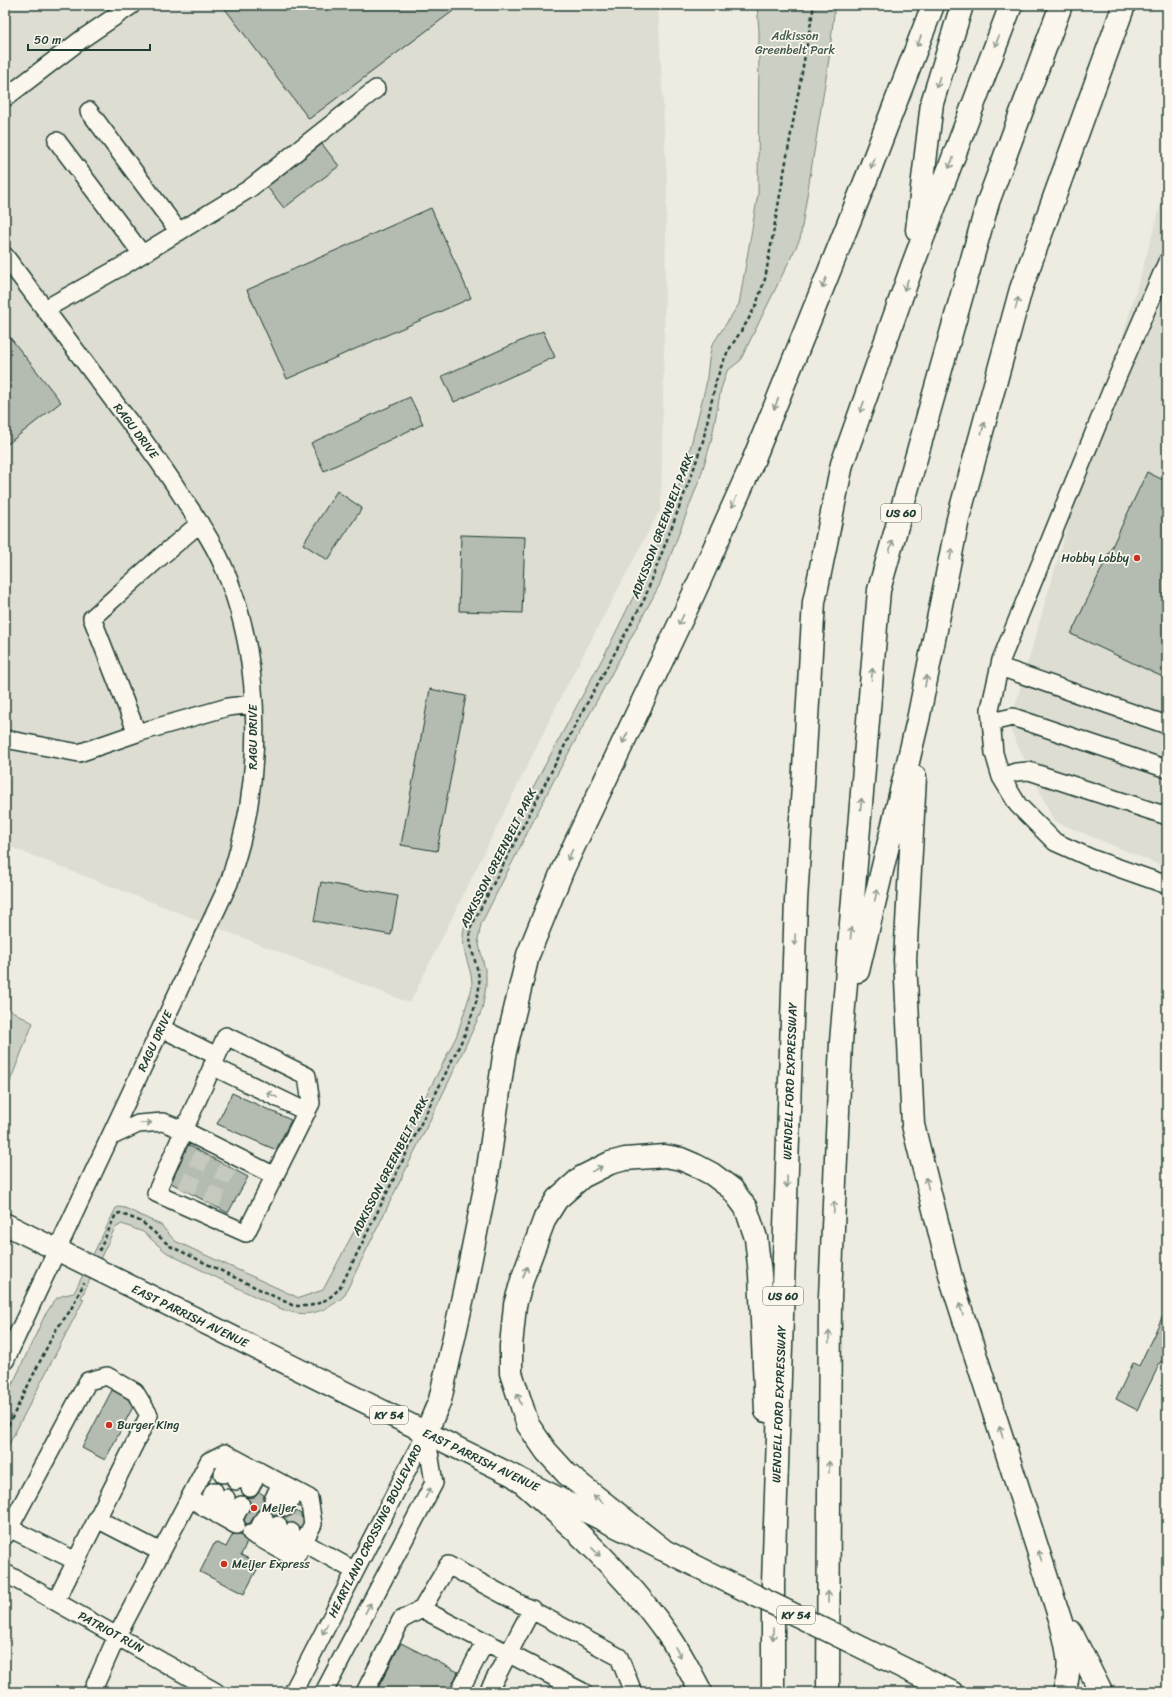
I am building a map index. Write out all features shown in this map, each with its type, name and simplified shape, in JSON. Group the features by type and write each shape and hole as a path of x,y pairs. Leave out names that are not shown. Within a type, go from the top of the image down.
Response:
{"highway":[{"path":"426,1433 440,1400 464,1292 486,1183 504,1056 528,956 563,869 694,592 751,466 867,177 933,5"},
{"path":"913,264 932,103 962,5"},
{"name":"US 60","path":"913,264 1011,5"},
{"name":"US 60","path":"828,1692 830,1297 841,1042 879,590 988,202 1061,5"},
{"path":"841,1042 918,720 958,519 1021,289 1124,5"},
{"name":"WENDELL FORD EXPRESSWAY","path":"773,1692 773,1584 796,901 814,602 842,464 913,264"},
{"path":"918,720 905,960 912,1126 952,1282 1061,1622 1069,1657 1069,1670 1064,1692"},
{"path":"662,1549 567,1474 546,1451 528,1425 516,1392 511,1373 511,1346 515,1305 545,1218 557,1199 582,1177 610,1163 631,1159 665,1156 695,1165 712,1174 732,1189 746,1208 756,1238 760,1274 773,1584"},
{"path":"516,1477 568,1522 638,1596 667,1632 701,1692"},
{"path":"1052,1593 1101,1692"}],"main road":[{"name":"EAST PARRISH AVENUE","path":"5,1224 952,1692"}],"street":[{"path":"5,98 82,38 132,5"},
{"path":"45,309 142,254 250,189 376,89"},
{"path":"89,111 179,232"},
{"path":"57,141 142,254"},
{"name":"RAGU DRIVE","path":"5,256 162,465 206,532 224,567 237,605 246,643 254,704 254,765 249,805 240,845 229,883 5,1361"},
{"path":"1167,262 1112,389 1000,667 990,709 994,753 1001,777 1018,805 1055,842 1093,859 1167,885"},
{"path":"137,733 92,618 200,523"},
{"path":"1000,667 1167,725"},
{"path":"5,739 79,752 137,733 228,707 254,704"},
{"path":"991,722 1013,718 1167,769"},
{"path":"1001,777 1016,772 1029,771 1167,816"},
{"path":"161,1028 215,1061 307,1112"},
{"path":"226,1036 307,1076 311,1103 307,1112 246,1233 209,1210 184,1198 156,1193 226,1036"},
{"path":"110,1137 138,1124 163,1122 183,1130 206,1148 231,1161 275,1176"},
{"path":"56,1602 149,1415 135,1392 107,1376 88,1381 7,1532 76,1561"},
{"name":"HEARTLAND CROSSING BOULEVARD","path":"293,1692 426,1433"},
{"name":"HEARTLAND CROSSING BOULEVARD","path":"324,1692 434,1483 426,1433"},
{"path":"92,1692 117,1636 209,1461 225,1453 295,1491 313,1524 284,1529 264,1541 295,1558 284,1529"},
{"path":"245,1464 236,1481 245,1464"},
{"path":"295,1491 287,1507 295,1491"},
{"path":"189,1498 222,1517"},
{"path":"222,1517 227,1498 222,1517"},
{"path":"96,1519 161,1552"},
{"path":"284,1529 355,1571"},
{"path":"365,1692 400,1620 422,1609 448,1565 619,1657 632,1691"},
{"name":"PATRIOT RUN","path":"5,1573 216,1692"},
{"path":"422,1609 583,1692"},
{"path":"488,1692 532,1609"},
{"path":"459,1692 484,1642"}],"path":[{"name":"ADKISSON GREENBELT PARK","path":"5,1432 54,1331 70,1311 116,1214 120,1213 142,1222 170,1246 292,1305 299,1307 317,1304 335,1294 341,1286 465,1034 474,1008 480,981 469,936 471,927 580,716 644,600 703,441 716,381 721,367 728,351 756,305 765,279 814,5"}],"shaded area":[{"path":"5,5 658,5 667,182 661,508 563,693 410,1003 5,845"},
{"path":"1167,184 1167,868 1054,821 1009,727"}],"green space":[{"name":"Adkisson Greenbelt Park","path":"757,5 835,5 829,59 800,239 740,361 727,371 721,389 711,442 700,478 659,586 554,780 481,924 478,940 486,974 486,986 482,1010 344,1296 334,1304 316,1312 303,1314 285,1310 179,1259 166,1252 143,1232 122,1224 115,1228 81,1298 84,1299 5,1452 5,1400 45,1315 57,1298 74,1293 116,1208 125,1208 161,1225 175,1241 299,1298 323,1290 440,1069 457,1035 472,988 471,976 463,945 466,920 495,858 608,648 649,565 668,520 688,457 706,385 712,345 739,304 758,194 759,31"},
{"path":"5,1007 33,1023 5,1094"}],"building":[{"path":"222,5 461,5 309,119"},
{"path":"322,144 339,166 284,208 267,187"},
{"path":"431,208 471,298 287,379 247,290"},
{"path":"5,331 61,402 5,446"},
{"path":"543,331 555,357 454,402 442,376"},
{"path":"410,397 423,424 324,471 311,443"},
{"name":"Hobby Lobby","path":"1147,472 1167,482 1167,679 1071,634"},
{"path":"337,491 362,508 328,560 303,544"},
{"path":"461,535 525,537 522,613 459,611"},
{"path":"430,689 466,696 437,851 401,845"},
{"path":"321,882 398,896 391,935 314,921"},
{"path":"232,1093 291,1120 276,1150 217,1124"},
{"path":"188,1145 248,1177 228,1213 171,1183"},
{"path":"1167,1307 1167,1364 1161,1361 1137,1410 1116,1399 1133,1363 1139,1366"},
{"name":"Burger King","path":"112,1390 128,1399 133,1407 105,1460 82,1448"},
{"path":"259,1492 264,1495 263,1501 268,1509 264,1508 258,1510 250,1523 246,1524 244,1520 251,1505 247,1497 255,1497"},
{"path":"269,1509 277,1509 282,1515 287,1517 292,1516 296,1511 301,1514 302,1520 299,1526 295,1523 288,1523 282,1516 274,1516"},
{"path":"233,1534 241,1534 247,1542 241,1555 260,1564 244,1594 200,1572 215,1542 226,1547"},
{"path":"401,1643 458,1672 449,1692 376,1692"}],"tunnel":[{"path":"186,1191 203,1154"},
{"path":"211,1204 228,1167"},
{"path":"291,1532 300,1513"}],"place":[{"name":"Hobby Lobby","path":"1137,558"},
{"name":"Burger King","path":"109,1425"},
{"name":"Meijer","path":"254,1508"},
{"name":"Meijer Express","path":"224,1564"}]}
